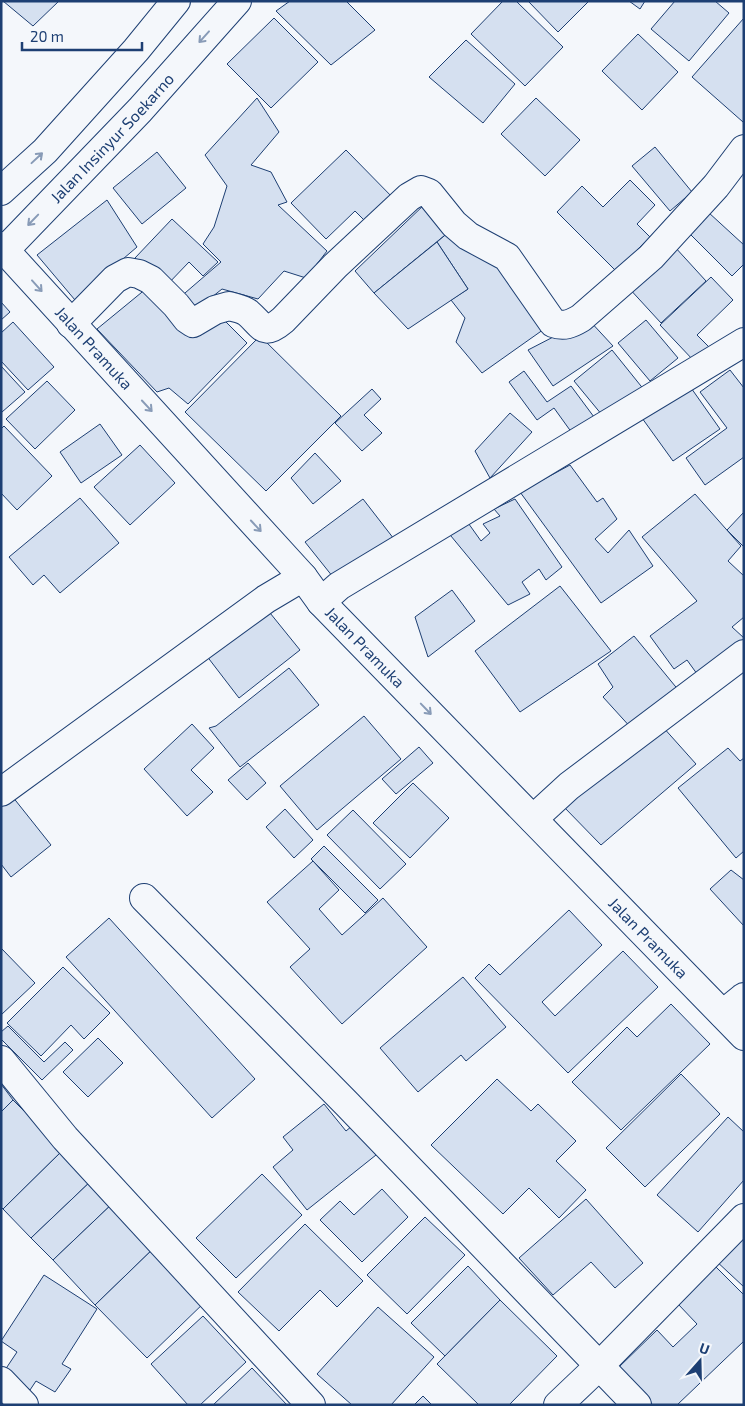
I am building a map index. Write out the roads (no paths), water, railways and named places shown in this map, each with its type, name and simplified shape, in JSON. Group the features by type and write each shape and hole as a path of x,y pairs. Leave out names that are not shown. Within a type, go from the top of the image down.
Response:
{"street":[{"path":"1,192 45,151 136,50 176,1"},
{"name":"Jalan Insinyur Soekarno","path":"3,248 140,110 237,1"},
{"path":"71,324 115,279 128,272 139,274 151,280 193,323 215,310 229,306 248,313 261,328 274,328 335,266 409,197 421,190 429,193 454,224 468,236 507,257 553,323 560,326 570,324 581,318 651,257 716,186 744,149"},
{"name":"Jalan Pramuka","path":"3,248 303,577 321,602 744,1036"},
{"path":"321,602 340,586 744,342"},
{"path":"1,792 266,599 303,577"},
{"path":"533,819 569,786 744,654"},
{"path":"144,898 347,1104 637,1405"},
{"path":"723,1014 744,997"},
{"path":"1,1060 65,1138 311,1405"},
{"path":"558,1405 599,1366 744,1218"},
{"path":"1,1380 24,1405"}]}
